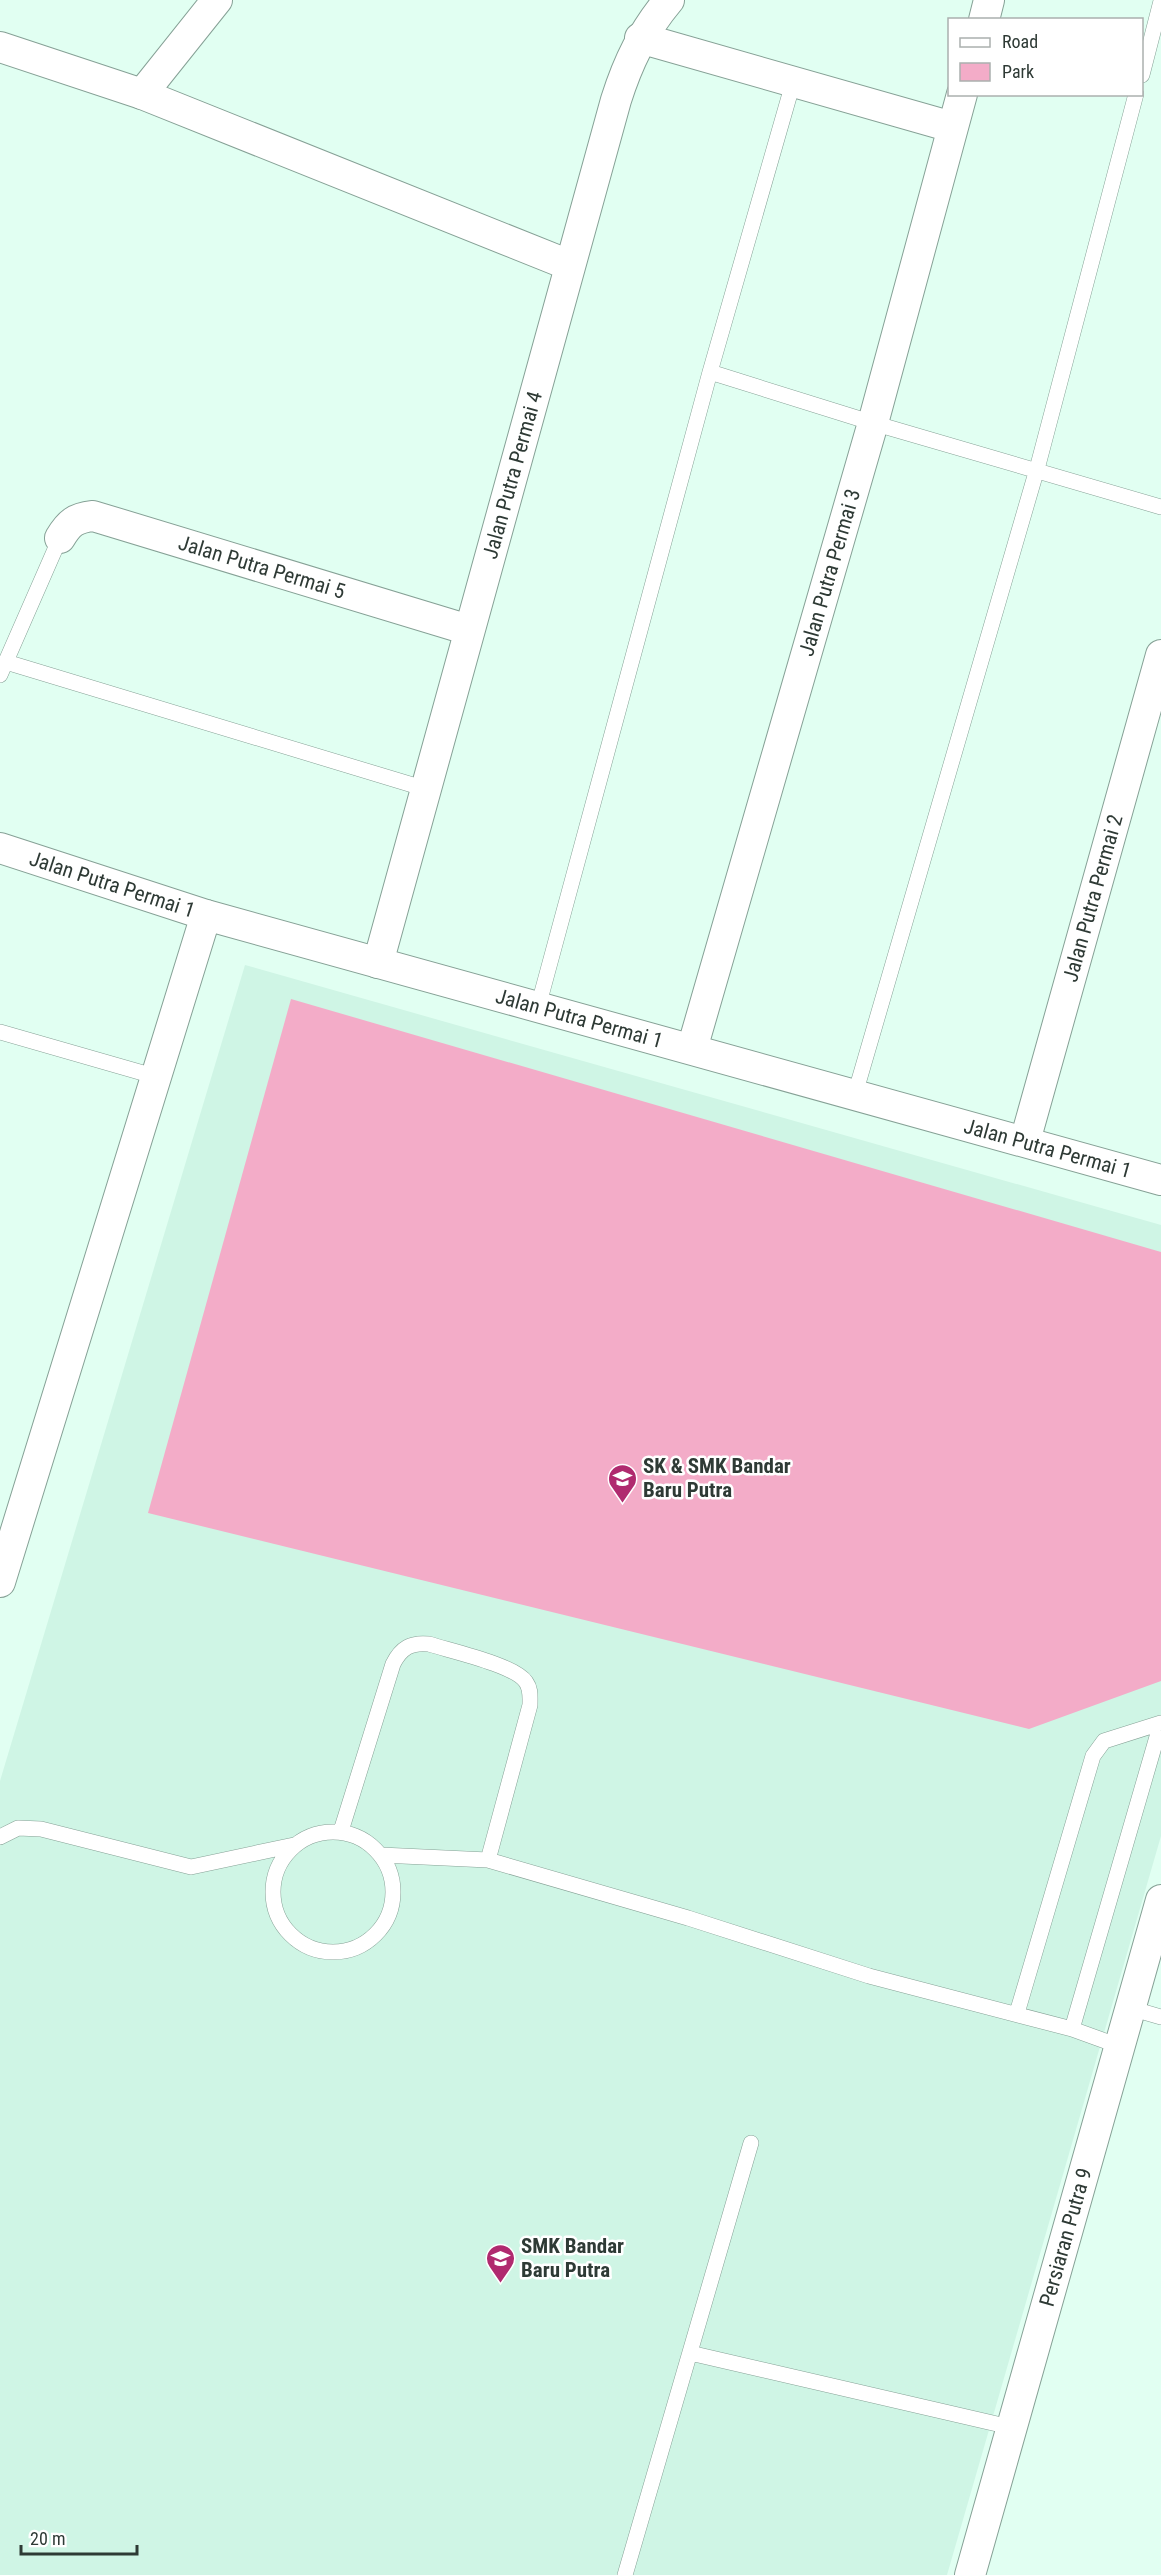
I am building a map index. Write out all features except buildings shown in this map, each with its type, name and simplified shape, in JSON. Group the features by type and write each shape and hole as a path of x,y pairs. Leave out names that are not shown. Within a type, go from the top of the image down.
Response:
{"street":[{"path":"142,94 217,0"},
{"name":"Jalan Putra Permai 4","path":"378,963 616,100 628,62 640,38 669,0"},
{"path":"984,18 989,0"},
{"path":"640,38 952,128"},
{"path":"0,47 142,94 569,265"},
{"name":"Jalan Putra Permai 3","path":"692,1049 873,423 961,96"},
{"name":"Jalan Putra Permai 5","path":"60,538 69,523 79,518 93,516 470,630"},
{"name":"Jalan Putra Permai 2","path":"1025,1141 1161,656"},
{"name":"Jalan Putra Permai 1","path":"0,848 206,915 1161,1180"},
{"path":"0,1582 206,915"},
{"name":"Persiaran Putra 9","path":"970,2575 1010,2427 1161,1900"}],"lane":[{"path":"1143,71 1161,2"},
{"path":"538,1007 710,372 792,83"},
{"path":"855,1094 1037,469 1135,96"},
{"path":"710,372 873,423 1161,507"},
{"path":"60,538 3,668 426,789"},
{"path":"0,1032 157,1077"},
{"path":"341,1831 398,1653 407,1646 418,1643 429,1644 511,1669 527,1683 531,1693 530,1705 488,1860"},
{"path":"1017,2013 1093,1756 1104,1742 1161,1724 1072,2029"},
{"path":"0,1836 18,1828 41,1829 191,1867 294,1845 308,1836 324,1832 341,1831 363,1839 381,1855 388,1866 393,1893 380,1930 358,1946 346,1951 325,1952 306,1946 295,1939 273,1906 274,1879 278,1867 294,1845"},
{"path":"381,1855 488,1860 688,1918 869,1976 1017,2013 1119,2046"},
{"path":"1130,2008 1161,2017"},
{"path":"625,2575 751,2144"},
{"path":"690,2353 1010,2427"}],"shaded area":[{"name":"SK & SMK Bandar Baru Putra","path":"245,965 1161,1225 1161,1836 947,2575 0,2575 0,1781"}],"green space":[{"path":"291,999 1161,1252 1161,1681 1029,1729 148,1513"}],"place":[{"name":"SK & SMK Bandar Baru Putra","path":"622,1504"},
{"name":"SMK Bandar Baru Putra","path":"500,2284"}]}
